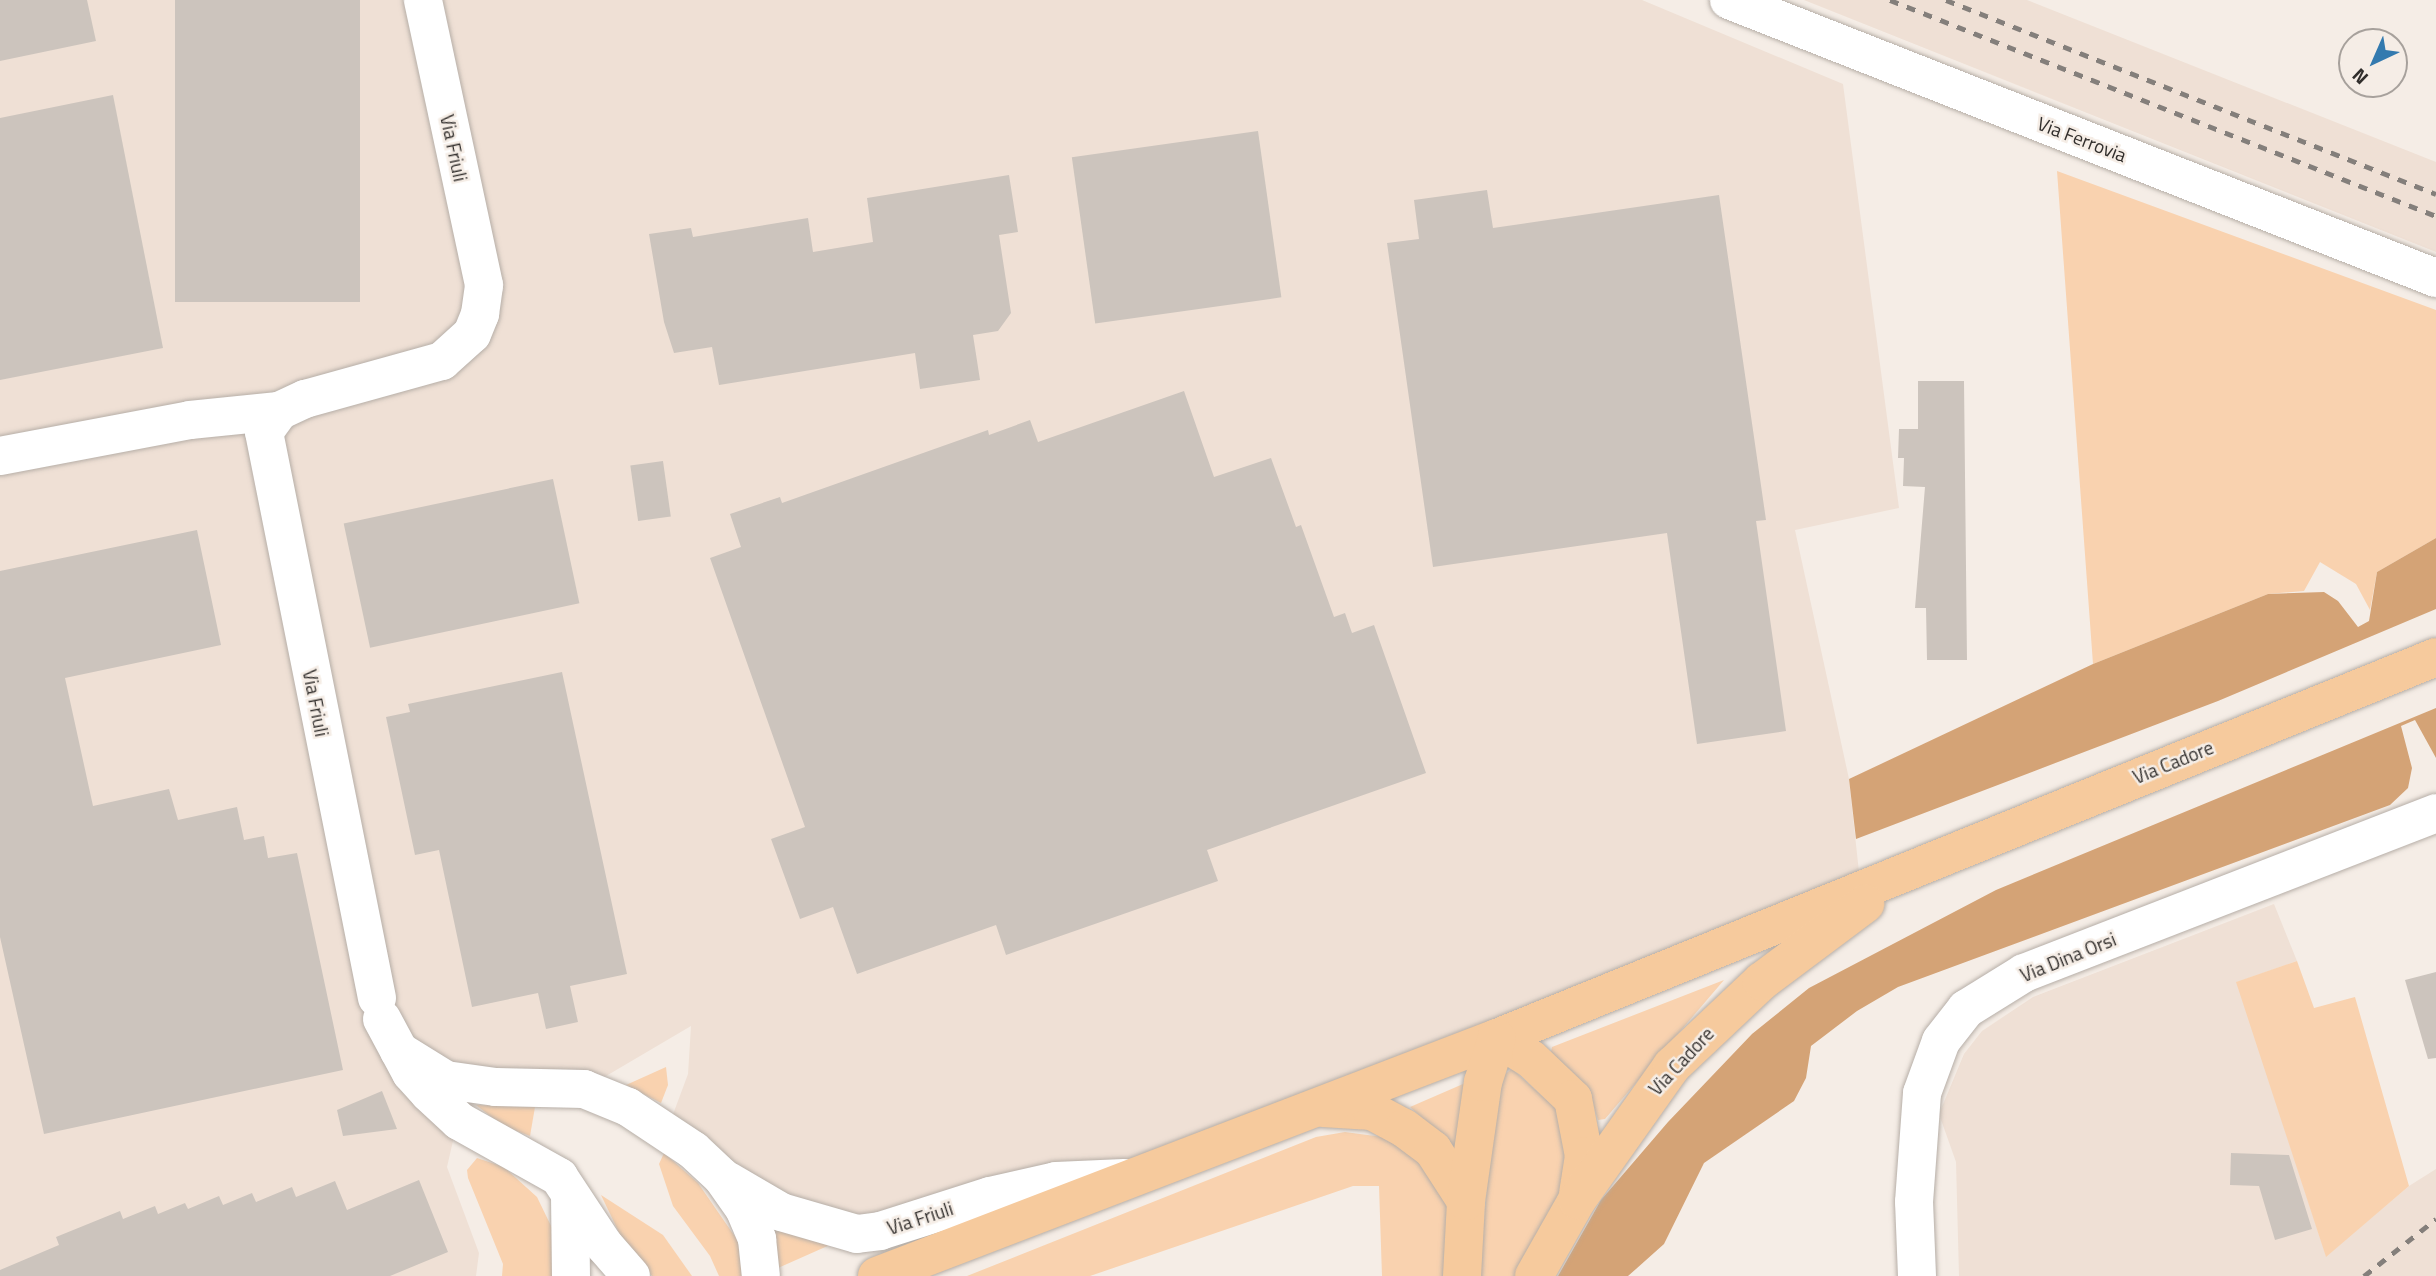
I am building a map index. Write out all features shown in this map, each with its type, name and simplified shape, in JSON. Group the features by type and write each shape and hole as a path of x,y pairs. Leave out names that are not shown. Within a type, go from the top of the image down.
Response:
{"main road":[{"name":"Via Cadore","path":"1497,1038 2436,657"},
{"name":"Via Cadore","path":"1534,1276 1577,1200 1638,1108 1697,1041 1762,981 1912,870"},
{"name":"Via Cadore","path":"1497,1038 1531,1059 1573,1099 1584,1156 1577,1200"},
{"name":"Via Friuli","path":"877,1276 1310,1107 1497,1038"},
{"path":"1462,1276 1466,1201 1483,1082 1497,1038"},
{"path":"1310,1107 1372,1111 1404,1128 1433,1150 1466,1201"}],"street":[{"name":"Via Friuli","path":"0,456 190,420 279,411 305,399 442,361 472,334 480,314 484,285 423,0"},
{"name":"Via Ferrovia","path":"1729,0 2436,278"},
{"name":"Via Friuli","path":"279,411 264,432 269,464 386,1023 411,1073 459,1121 564,1185 604,1245 631,1276"},
{"name":"Via Dina Orsi","path":"1917,1276 1914,1202 1922,1093 1941,1041 1966,1009 2024,973 2436,813"},
{"name":"Via Friuli","path":"386,1023 424,1069 466,1084 584,1089 628,1107 693,1150 722,1177 744,1208 757,1239 761,1276"},
{"name":"Via Friuli","path":"722,1177 780,1212 857,1234 880,1231 990,1195 1056,1181 1126,1178"},
{"path":"564,1185 570,1276"}],"shaded area":[{"path":"0,0 1642,0 1843,84 1899,508 1795,530 1849,779 1861,891 1310,1107 880,1231 781,1212 672,1117 688,1074 691,1026 584,1089 466,1084 447,1167 479,1253 476,1276 0,1276"},
{"path":"1804,0 2027,0 2436,162 2436,252"},
{"path":"2057,171 2436,310 2436,538 2377,572 2370,610 2356,584 2320,562 2304,591 2268,594 2093,664"},
{"path":"2436,538 2436,609 2218,701 1856,839 1849,779 2093,664 2268,594 2324,592 2338,601 2358,627 2369,621 2377,572"},
{"path":"2436,708 2436,758 2415,720 2401,726 2412,768 2408,788 2390,805 1898,987 1857,1011 1811,1046 1806,1078 1794,1101 1704,1163 1664,1244 1636,1269 1628,1276 1558,1276 1601,1200 1668,1122 1752,1034 1809,988 1996,890"},
{"path":"2274,904 2297,961 2237,982 2326,1256 2409,1186 2436,1169 2436,1276 1959,1276 1956,1162 1939,1114 1964,1054 1982,1031 2033,997"},
{"path":"2297,961 2314,1008 2355,997 2409,1186 2326,1257 2236,982"},
{"path":"1724,980 1605,1119 1598,1120 1593,1104 1551,1052 1552,1047"},
{"path":"666,1067 668,1085 661,1103 626,1085"},
{"path":"1512,1069 1562,1114 1567,1182 1516,1276 1479,1276 1494,1110 1505,1074"},
{"path":"1463,1084 1466,1087 1455,1147 1410,1107"},
{"path":"476,1105 535,1107 530,1136 503,1126"},
{"path":"1345,1132 1397,1139 1418,1154 1446,1200 1451,1233 1446,1276 1382,1276 1379,1186 1353,1186 1090,1276 967,1276 1316,1137"},
{"path":"664,1153 698,1183 738,1241 742,1276 719,1276 710,1256 673,1206 659,1164"},
{"path":"477,1158 504,1167 537,1197 554,1232 554,1276 502,1276 503,1264 468,1178 467,1170"},
{"path":"601,1195 663,1235 692,1276 652,1276 624,1243"},
{"path":"765,1219 832,1244 778,1268"}],"building":[{"path":"0,0 87,0 96,41 0,61"},
{"path":"175,0 360,0 360,302 175,302"},
{"path":"113,95 163,348 0,380 0,118"},
{"path":"1258,131 1281,297 1095,324 1072,157"},
{"path":"1009,175 1018,232 999,235 1011,313 998,331 973,335 980,380 920,389 915,353 719,385 712,347 674,353 664,322 649,234 691,228 693,237 808,218 813,252 873,242 867,198"},
{"path":"1487,190 1493,228 1719,195 1766,520 1756,521 1786,731 1697,744 1667,533 1433,567 1387,243 1419,239 1414,200"},
{"path":"1918,381 1964,381 1967,660 1927,660 1926,608 1915,608 1925,487 1903,486 1904,458 1898,458 1899,429 1918,429"},
{"path":"1184,391 1214,477 1271,458 1296,527 1301,525 1334,617 1345,613 1352,633 1374,625 1426,773 1207,850 1218,881 1006,955 996,925 857,974 833,907 800,919 771,839 805,827 710,558 741,547 730,514 780,497 782,503 988,430 989,435 1030,420 1038,442"},
{"path":"663,461 671,516 638,521 630,466"},
{"path":"553,479 579,603 370,648 344,523"},
{"path":"197,530 221,645 65,678 93,806 169,789 178,820 237,807 244,840 264,836 268,858 297,853 343,1070 44,1134 0,937 0,571"},
{"path":"562,672 627,974 570,986 578,1022 546,1029 538,993 472,1007 439,850 415,855 386,717 410,712 408,704"},
{"path":"2436,972 2436,1058 2428,1059 2405,980"},
{"path":"382,1091 397,1129 343,1136 337,1110"},
{"path":"2231,1153 2289,1155 2312,1229 2275,1240 2259,1186 2230,1185"},
{"path":"419,1180 448,1252 390,1276 0,1276 0,1270 59,1245 56,1237 120,1211 123,1219 155,1206 158,1214 185,1203 188,1209 219,1196 223,1205 252,1193 256,1202 292,1187 296,1197 335,1181 347,1210"}],"railway":[{"path":"1890,0 2436,216"},
{"path":"1946,0 2436,194"},
{"path":"2364,1276 2436,1219"}]}
